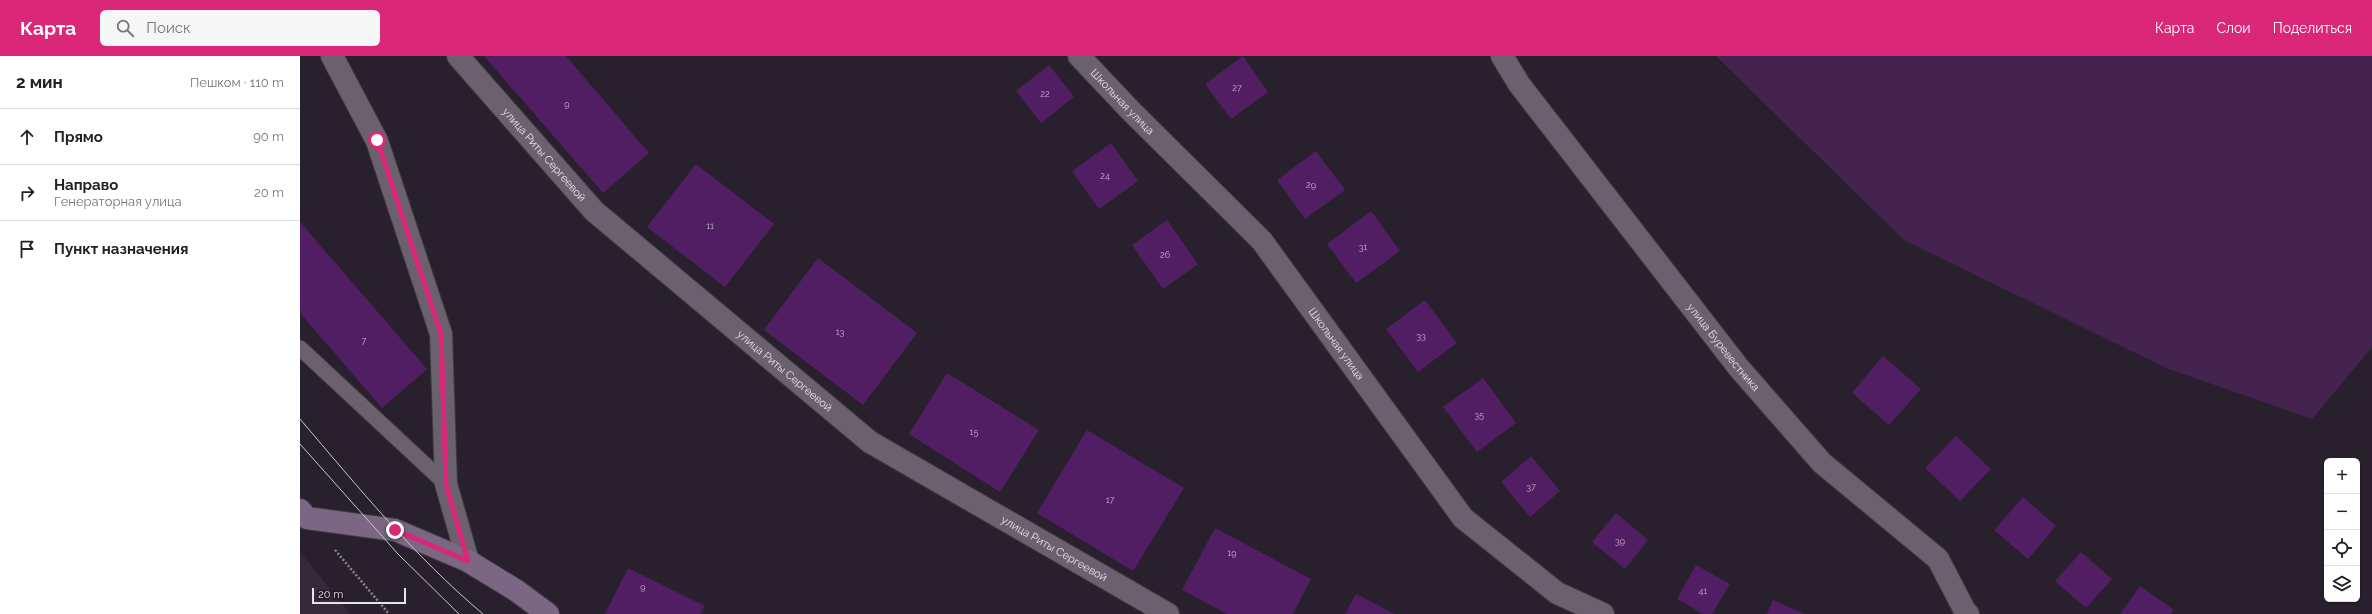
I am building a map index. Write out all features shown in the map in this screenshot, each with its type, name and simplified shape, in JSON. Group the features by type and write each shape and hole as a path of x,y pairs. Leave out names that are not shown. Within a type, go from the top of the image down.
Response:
{"main road":[{"path":"304,514 395,530 468,561 517,592 548,614"}],"street":[{"path":"332,56 377,140 441,334 446,484 468,561"},
{"name":"улица Риты Сергеевой","path":"458,56 594,212 870,442 1168,614"},
{"name":"Школьная улица","path":"1079,56 1130,110 1262,241 1463,518 1556,593 1603,614"},
{"name":"улица Буревестника","path":"1502,56 1519,84 1739,368 1822,463 1938,559 1968,614"}],"lane":[{"path":"300,348 446,484"}],"path":[{"path":"304,514 388,614"}],"shaded area":[{"path":"1716,56 2372,56 2372,347 2312,419 2166,368 1904,240"},
{"path":"300,552 350,614 300,614"}],"building":[{"path":"484,56 566,56 649,153 603,193"},
{"path":"1243,56 1268,92 1231,119 1205,84"},
{"path":"1049,65 1074,97 1041,123 1016,91"},
{"path":"1111,143 1138,181 1099,209 1072,171"},
{"path":"1316,151 1345,190 1305,219 1277,180"},
{"path":"696,164 774,224 725,287 647,227"},
{"path":"1371,211 1400,251 1356,283 1327,244"},
{"path":"1167,220 1198,264 1163,289 1132,245"},
{"path":"300,222 427,369 382,408 300,313"},
{"path":"818,258 917,333 863,405 764,330"},
{"path":"1425,300 1457,343 1418,372 1386,329"},
{"path":"1883,356 1921,389 1889,425 1852,393"},
{"path":"947,373 1039,430 1000,492 909,434"},
{"path":"1483,378 1516,423 1477,452 1443,407"},
{"path":"1087,430 1184,488 1133,571 1037,513"},
{"path":"1956,436 1991,469 1960,501 1925,468"},
{"path":"1531,456 1560,491 1530,517 1501,482"},
{"path":"2023,497 2056,526 2028,559 1994,530"},
{"path":"1616,513 1648,540 1625,569 1592,542"},
{"path":"1215,528 1311,579 1293,614 1227,614 1182,590"},
{"path":"2081,552 2112,579 2086,608 2055,581"},
{"path":"1696,565 1730,584 1712,614 1703,614 1677,599"},
{"path":"628,568 705,606 701,614 605,614"},
{"path":"2140,586 2174,610 2171,614 2120,614"},
{"path":"1356,594 1395,614 1345,614"},
{"path":"1773,600 1805,614 1767,614"}],"tram line":[{"path":"300,419 410,545 433,569 483,614"},
{"path":"300,444 398,554 459,614"}],"route":[{"path":"377,140 441,334 446,484 468,561 395,530"}]}
